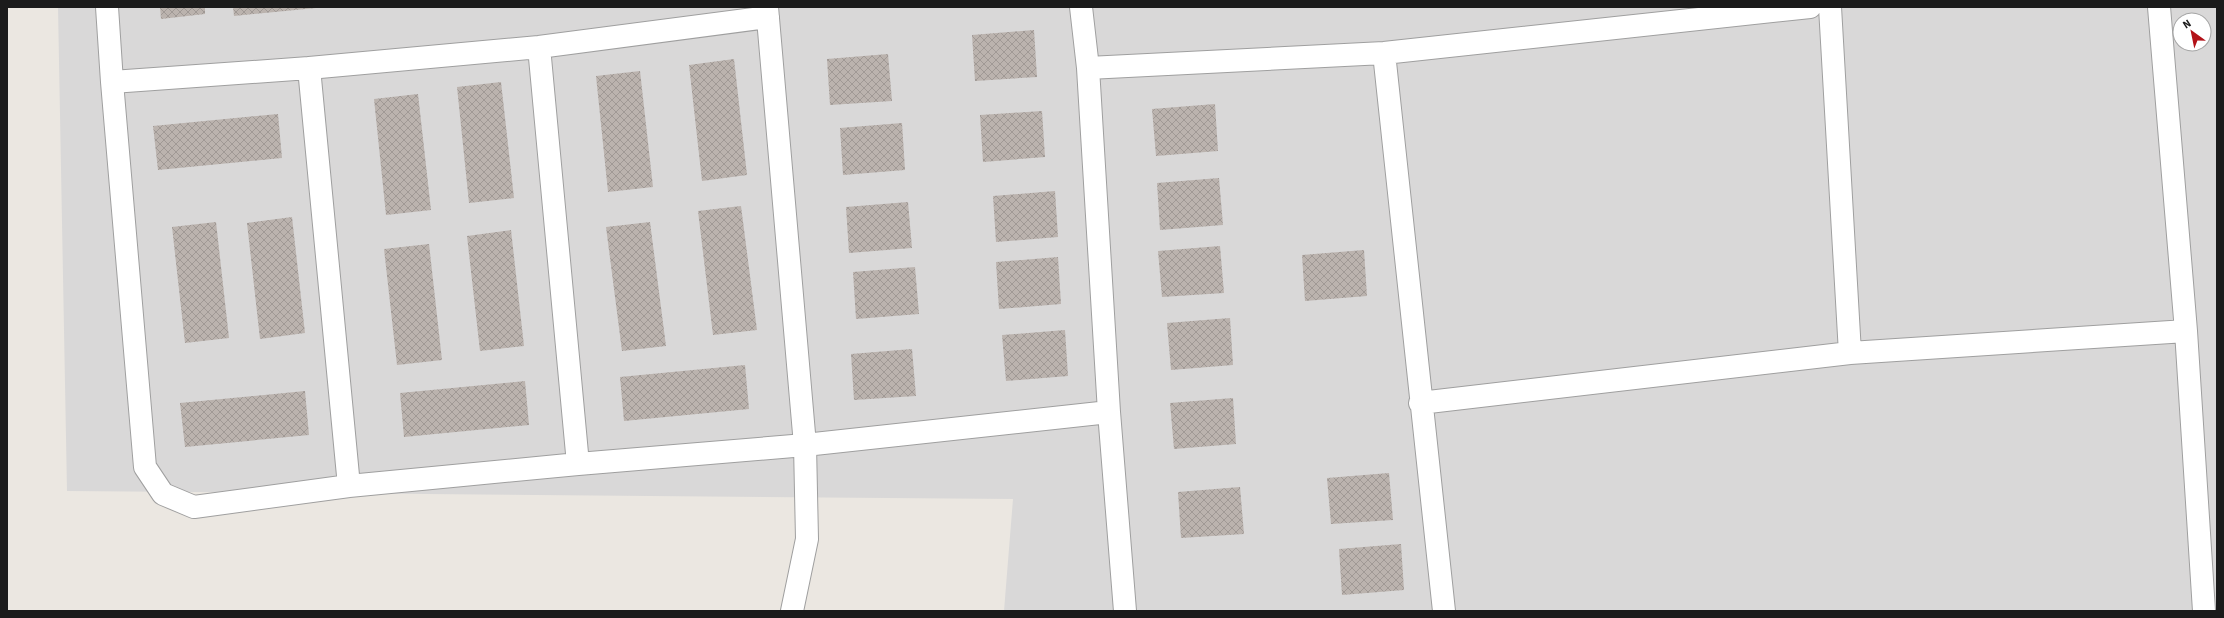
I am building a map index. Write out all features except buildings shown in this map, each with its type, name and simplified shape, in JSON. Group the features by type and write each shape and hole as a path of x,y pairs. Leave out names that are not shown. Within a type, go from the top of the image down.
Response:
{"street":[{"path":"107,7 145,467 163,494 194,507 349,486 578,464 805,445 1109,412"},
{"path":"1081,7 1088,68 1109,412 1125,611"},
{"path":"1088,68 1384,53 1810,7"},
{"path":"1830,7 1850,353"},
{"path":"2159,7 2186,331 2204,611"},
{"path":"112,82 309,68 539,47 768,12 805,445 807,539 792,611"},
{"path":"539,47 578,464"},
{"path":"1384,53 1420,403 1444,611"},
{"path":"309,68 349,486"},
{"path":"1420,403 1850,353 2186,331"}],"shaded area":[{"path":"58,7 2217,7 2217,611 1004,611 1013,499 67,491"}]}
